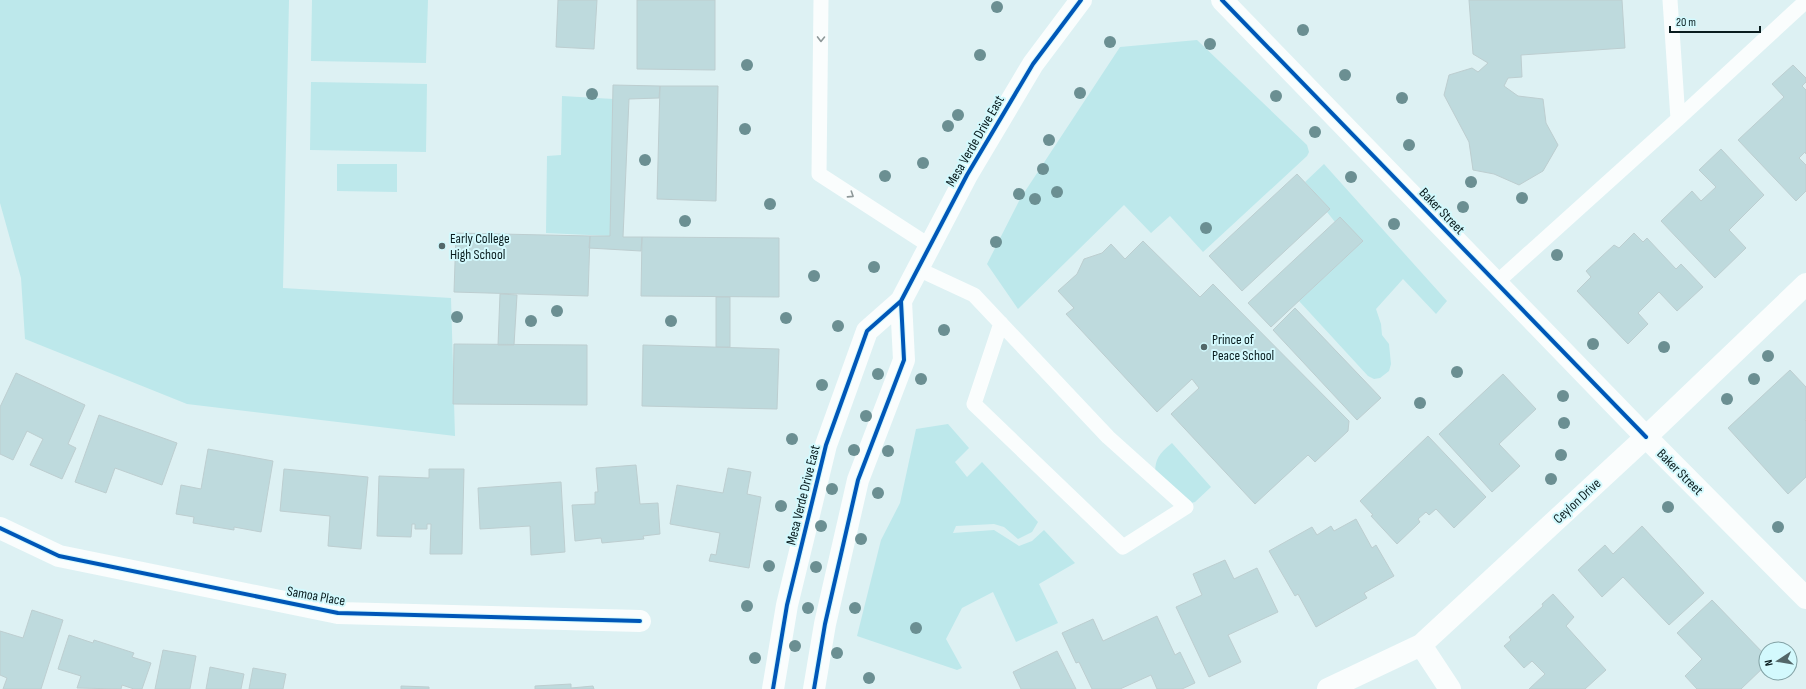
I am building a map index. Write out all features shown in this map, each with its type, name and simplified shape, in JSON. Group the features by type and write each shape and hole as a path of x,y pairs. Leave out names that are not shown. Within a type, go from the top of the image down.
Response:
{"street":[{"name":"Mesa Verde Drive East","path":"773,689 787,605 826,446 867,331 901,301 966,175 1033,64 1081,0"},
{"name":"Baker Street","path":"1222,0 1646,437 1806,598"},
{"name":"Ceylon Drive","path":"1328,689 1421,645 1646,437 1806,284"},
{"path":"814,689 825,624 858,480 904,360 901,301"},
{"name":"Samoa Place","path":"0,528 59,556 338,613 640,621"},
{"path":"1421,645 1450,689"}],"lane":[{"path":"821,0 818,174 930,246"},
{"path":"1670,0 1678,119"},
{"path":"1496,283 1806,1"},
{"path":"918,268 974,295 1108,437 1186,507 1123,547 974,404 1000,323"}],"shaded area":[{"path":"0,0 289,0 283,288 451,298 455,436 187,404 25,339 21,278 0,203"},
{"path":"312,0 428,0 426,63 311,61"},
{"path":"1197,40 1307,145 1309,152 1307,156 1203,252 1170,216 1151,233 1124,205 1018,309 987,264 1020,199 1120,47"},
{"path":"311,82 427,84 426,152 310,150"},
{"path":"562,96 614,99 610,236 546,233 547,156 561,155"},
{"path":"337,164 397,164 397,192 337,191"},
{"path":"1324,164 1447,301 1436,314 1403,279 1376,309 1381,324 1382,335 1389,344 1391,364 1389,371 1380,378 1374,379 1368,376 1299,301 1362,241 1340,217 1335,222 1327,212 1330,209 1305,182"},
{"path":"948,424 969,448 955,462 967,477 982,462 1038,522 1032,532 1018,539 1004,527 994,524 956,526 953,533 994,530 1019,546 1032,541 1044,530 1075,563 1039,584 1058,623 1016,642 993,592 962,608 946,639 962,668 957,670 857,636 881,540 900,503 916,429"},
{"path":"1172,443 1211,487 1195,502 1191,503 1156,484 1155,470 1157,460 1162,452"}],"building":[{"path":"558,0 597,0 594,49 556,47"},
{"path":"637,0 715,0 715,70 637,69"},
{"path":"1469,0 1622,0 1625,48 1521,55 1522,77 1508,78 1504,86 1518,96 1543,99 1546,123 1558,145 1543,171 1519,185 1494,174 1473,170 1469,142 1444,95 1449,75 1472,68 1478,72 1488,63 1473,54"},
{"path":"1793,65 1806,78 1806,82 1802,86 1806,90 1806,154 1805,152 1799,158 1806,165 1806,191 1796,201 1738,140 1784,97 1772,84"},
{"path":"613,85 660,86 659,98 629,99 623,237 642,237 641,251 589,248 590,236 610,236"},
{"path":"660,86 718,86 716,201 657,199"},
{"path":"1721,149 1764,195 1729,230 1746,248 1715,278 1661,221 1692,191 1701,201 1716,187 1699,170"},
{"path":"1297,174 1330,209 1242,291 1209,256"},
{"path":"1340,217 1363,241 1271,327 1248,303"},
{"path":"456,233 590,236 588,296 454,292"},
{"path":"1634,233 1643,242 1647,238 1676,269 1681,264 1703,287 1677,311 1659,292 1638,313 1648,324 1628,344 1577,291 1591,277 1586,271 1614,245 1619,248"},
{"path":"642,237 779,238 779,297 641,296"},
{"path":"1143,241 1200,297 1213,284 1349,421 1348,431 1315,462 1308,455 1255,504 1171,414 1199,388 1192,379 1157,412 1066,314 1074,308 1058,291 1077,274 1084,259 1102,253 1111,244 1125,259"},
{"path":"500,294 517,295 514,345 498,345"},
{"path":"716,297 730,297 730,347 716,347"},
{"path":"1295,308 1381,398 1357,420 1273,330"},
{"path":"454,344 587,345 587,405 453,404"},
{"path":"643,345 779,349 777,409 642,406"},
{"path":"1790,370 1806,387 1806,477 1788,494 1728,428"},
{"path":"16,373 85,405 68,444 76,448 62,479 30,465 43,439 27,431 13,460 0,454 0,407"},
{"path":"1503,374 1536,409 1499,444 1520,466 1492,492 1439,434"},
{"path":"99,415 177,443 162,485 115,468 106,493 75,482"},
{"path":"1428,436 1486,497 1454,528 1436,509 1429,515 1426,512 1418,519 1420,522 1397,544 1371,516 1373,515 1360,501"},
{"path":"208,449 273,461 261,532 234,527 234,530 193,523 194,517 176,514 181,485 201,489"},
{"path":"636,465 640,504 658,503 660,534 643,536 644,539 602,543 601,538 575,541 572,505 595,504 595,492 598,492 596,468"},
{"path":"728,468 751,472 747,494 761,497 749,568 709,561 711,554 716,555 720,533 670,524 677,485 723,493"},
{"path":"284,469 368,477 361,549 328,546 330,516 280,511"},
{"path":"429,469 464,469 462,554 430,554 431,524 427,524 427,529 415,529 415,524 412,524 411,537 377,536 379,476 429,478"},
{"path":"561,482 565,552 531,555 530,526 480,529 478,488"},
{"path":"1356,519 1372,548 1376,545 1394,576 1364,593 1367,598 1316,627 1298,594 1295,596 1269,551 1312,527 1317,535 1331,526 1334,531"},
{"path":"1642,526 1704,593 1669,625 1623,577 1602,597 1578,570 1605,545 1613,554"},
{"path":"1225,560 1234,579 1257,568 1278,612 1228,635 1241,662 1209,677 1176,607 1202,595 1193,574"},
{"path":"1553,594 1574,617 1566,626 1606,670 1585,689 1529,689 1545,674 1532,661 1524,668 1504,646 1511,640 1509,637 1543,606 1542,604"},
{"path":"1712,600 1758,648 1758,673 1741,689 1697,689 1685,676 1702,659 1677,633"},
{"path":"32,610 63,620 41,689 3,689 7,678 0,675 0,631 23,638"},
{"path":"1157,616 1175,655 1180,652 1195,683 1182,689 1157,689 1151,675 1120,689 1092,689 1079,662 1076,663 1062,633 1093,619 1103,641"},
{"path":"69,635 93,643 94,640 134,653 132,657 151,663 142,689 134,689 122,685 121,689 77,688 81,676 58,669"},
{"path":"163,650 196,656 190,689 155,689"},
{"path":"1057,651 1076,689 1021,689 1013,672"},
{"path":"210,667 244,674 241,689 206,689"},
{"path":"253,668 286,674 283,689 249,689"},
{"path":"571,684 571,688 593,686 594,689 535,689 535,686"},
{"path":"401,686 429,687 429,689 401,689"}],"cycle path":[{"path":"773,689 787,605 826,445 867,331 901,301 967,175 1033,64 1081,0"},
{"path":"1222,0 1646,437"},
{"path":"814,689 825,624 858,480 904,360 901,301"},
{"path":"0,528 59,556 338,613 640,621"}],"place":[{"name":"Early College High School","path":"442,246"},
{"name":"Prince of Peace School","path":"1204,347"}]}
